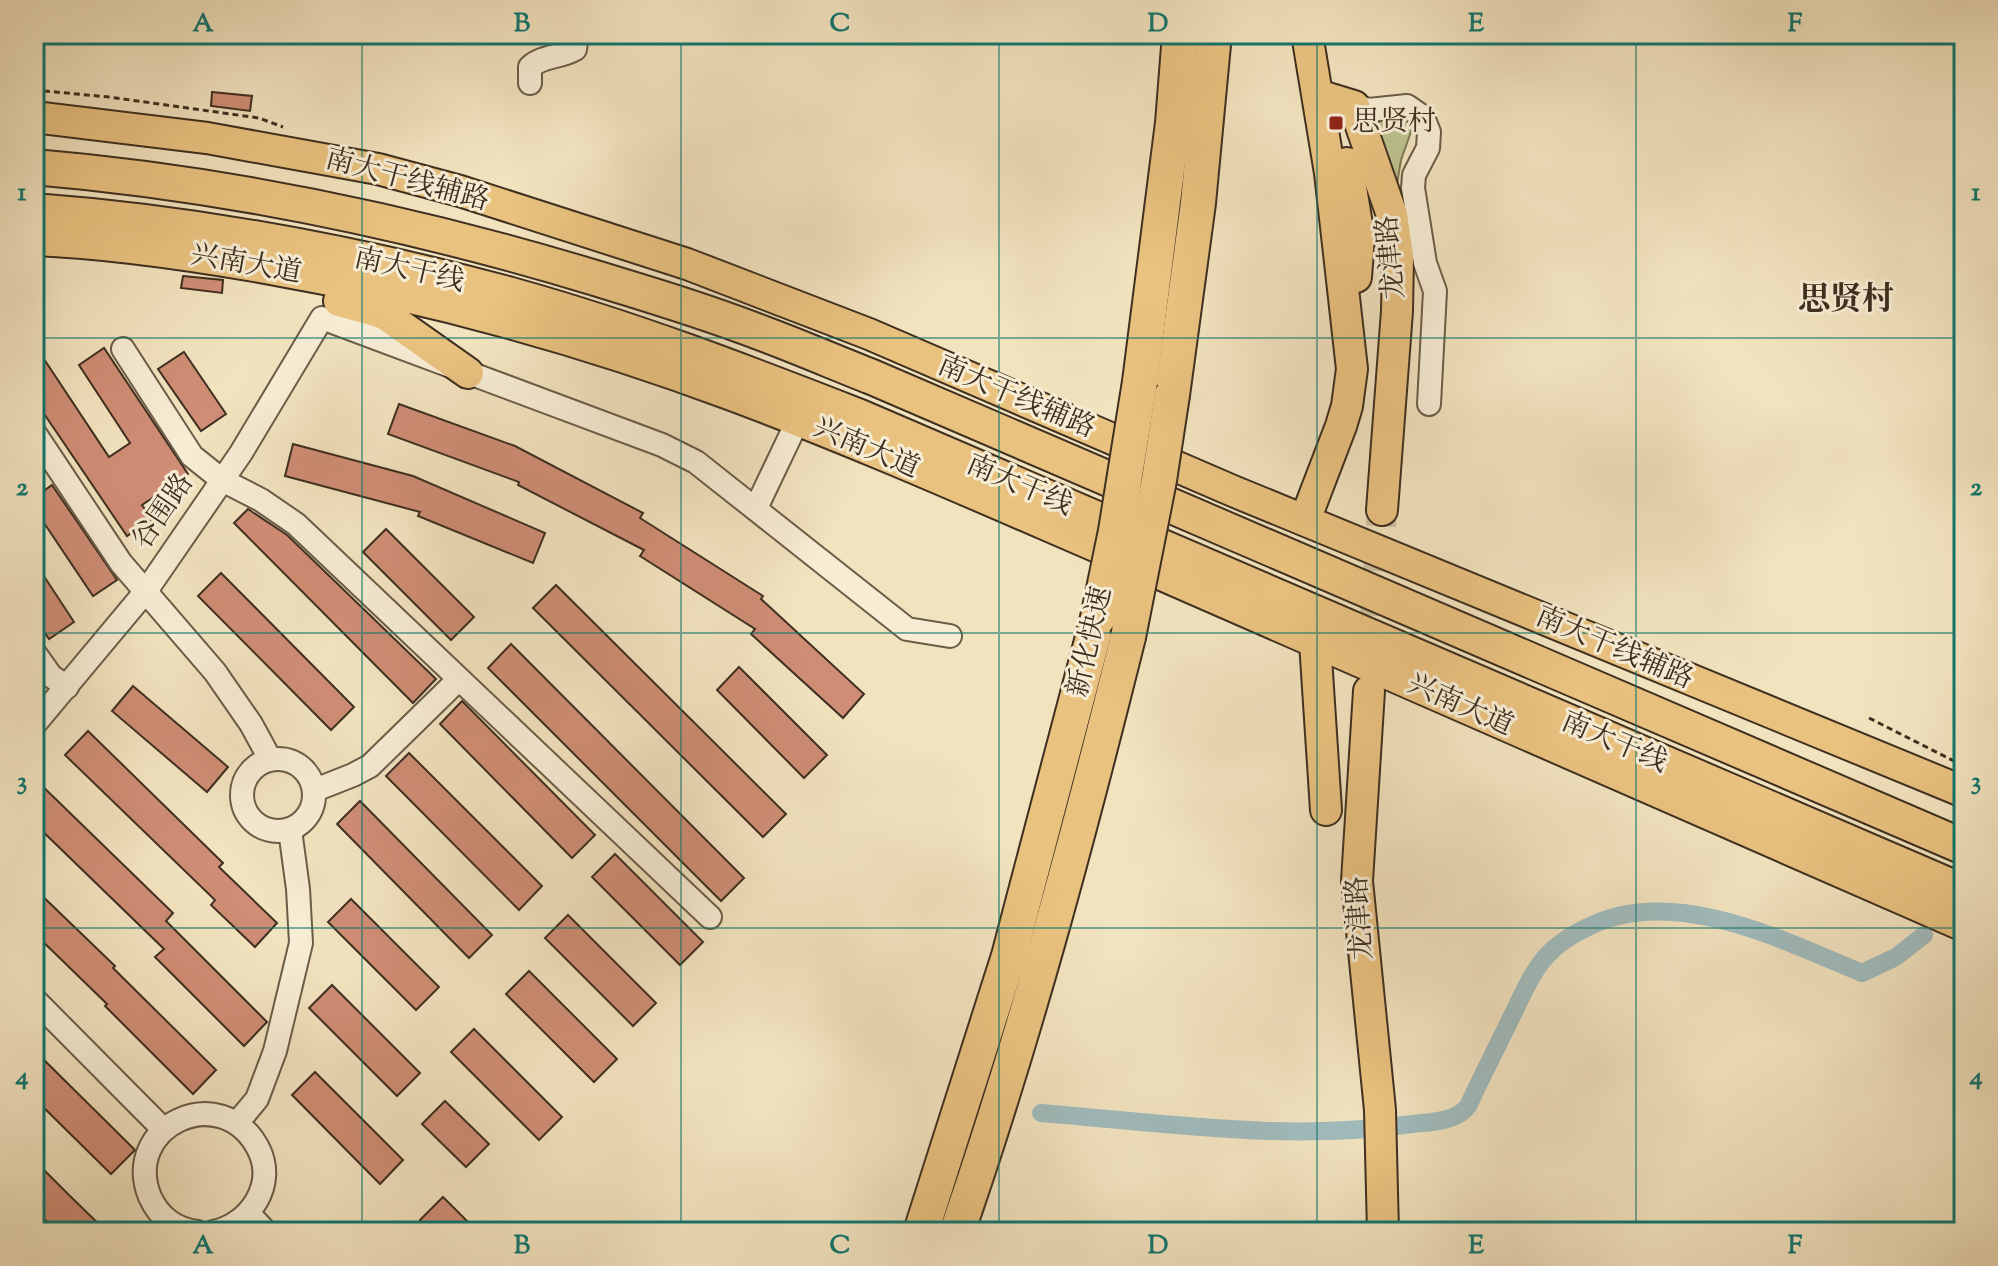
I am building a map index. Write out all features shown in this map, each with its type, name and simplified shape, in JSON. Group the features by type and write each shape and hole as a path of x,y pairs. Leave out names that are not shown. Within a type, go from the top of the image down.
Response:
{"highway":[{"name":"新化快速","path":"957,1232 992,1133 1079,834 1128,637 1156,495 1172,395 1190,123 1180,34"},
{"name":"新化快速","path":"921,1232 1009,956 1098,618 1190,123 1214,34"},
{"name":"南大干线","path":"34,167 179,184 308,205 427,230 626,287 758,331 1964,847"},
{"name":"南大干线","path":"34,211 175,226 323,251 511,295 734,367 860,417 1960,890"}],"main road":[{"path":"1305,520 1347,406 1352,369 1349,328 1358,252 1356,210 1341,142 1318,95 1307,34"},
{"path":"1318,95 1354,106"},
{"name":"龙津路","path":"1354,106 1389,205 1398,256 1397,311 1382,510"},
{"name":"南大干线辅路","path":"34,117 263,147 378,169 460,191 754,288 1964,792"},
{"path":"45,240 245,276 383,313 468,373"},
{"name":"兴南大道","path":"45,240 193,255 430,301 621,357 798,420 1964,926"},
{"path":"1315,642 1326,810"},
{"name":"龙津路","path":"1369,691 1357,881 1380,1110 1383,1232"},
{"path":"1675,820 1920,908"},
{"name":"龙津路","path":"1382,1145 1395,1232"}],"street":[{"path":"530,83 530,67 539,59 575,49 577,34"},
{"path":"1354,106 1369,110 1407,106 1423,117 1429,132 1428,148 1414,175 1413,188 1423,254 1435,291 1429,404"},
{"name":"谷围路","path":"34,725 146,591 222,480 322,318 468,373"},
{"path":"123,349 192,456 222,480 261,500 296,524 710,917"},
{"path":"468,373 662,445 696,462 907,629 950,636"},
{"path":"756,508 798,420"},
{"path":"34,432 121,563 215,672 251,724 270,759"},
{"path":"34,652 51,676 67,687"},
{"path":"315,790 370,766 459,679"},
{"path":"270,759 294,763 304,770 315,790 308,816 290,830 279,832 257,825 243,807 243,784 249,773 258,764 270,759"},
{"path":"237,1123 257,1099 275,1051 301,943 290,830"},
{"path":"36,1005 163,1129"},
{"path":"197,1232 164,1227 145,1186 145,1165 151,1146 163,1129 181,1118 200,1114 219,1116 237,1123 251,1136 260,1153 264,1171 262,1190 248,1213 241,1221 213,1232"},
{"path":"248,1213 266,1232"}],"path":[{"path":"1869,718 1964,766"}],"green space":[{"path":"1395,114 1405,119 1412,129 1401,160 1396,190 1375,134 1378,123 1385,116"}],"building":[{"path":"212,92 252,96 250,111 211,106"},
{"path":"183,276 223,280 222,293 181,288"},
{"path":"34,344 109,457 130,443 79,365 104,348 188,474 142,505 152,519 127,536 34,399"},
{"path":"184,352 226,414 201,431 158,369"},
{"path":"399,404 515,446 643,513 640,518 763,596 761,599 864,694 843,718 751,634 755,629 640,556 644,550 518,485 519,482 388,434"},
{"path":"293,444 413,476 545,533 533,563 418,516 420,512 285,476"},
{"path":"52,485 117,580 93,596 34,508 34,498"},
{"path":"248,509 287,535 436,679 413,703 234,523"},
{"path":"386,529 474,617 451,640 363,552"},
{"path":"34,561 74,622 49,639 34,617"},
{"path":"221,573 354,707 331,730 198,596"},
{"path":"556,585 786,814 763,837 533,608"},
{"path":"511,644 744,878 721,901 488,668"},
{"path":"739,667 827,755 804,778 717,690"},
{"path":"133,686 228,767 207,792 112,711"},
{"path":"462,701 595,835 572,858 440,724"},
{"path":"88,731 223,863 219,867 277,923 255,947 211,905 215,900 65,755"},
{"path":"409,753 542,886 519,910 386,776"},
{"path":"34,778 173,913 166,921 267,1022 244,1046 155,957 164,949 34,823"},
{"path":"360,801 492,935 469,958 337,824"},
{"path":"615,854 703,942 680,965 592,877"},
{"path":"34,888 216,1070 193,1094 34,933"},
{"path":"351,899 439,987 416,1010 328,922"},
{"path":"568,915 656,1003 633,1026 545,938"},
{"path":"529,971 617,1059 594,1082 506,994"},
{"path":"332,985 420,1073 397,1096 309,1008"},
{"path":"474,1029 562,1117 539,1140 451,1052"},
{"path":"34,1050 135,1150 111,1174 34,1098"},
{"path":"315,1072 403,1160 380,1184 292,1095"},
{"path":"445,1101 489,1144 466,1167 422,1124"},
{"path":"34,1160 107,1232 58,1232 34,1209"},
{"path":"443,1197 478,1232 432,1232 420,1220"}],"waterway":[{"path":"1041,1113 1273,1131 1366,1129 1443,1120 1457,1115 1468,1106 1524,990 1540,964 1561,942 1588,927 1621,915 1655,911 1691,914 1763,933 1862,973 1896,957 1924,935"}],"tunnel":[{"path":"1372,661 1382,510"}],"place":[{"name":"思贤村","path":"1336,123"}],"district":[{"name":"思贤村","path":"1846,301"}]}
